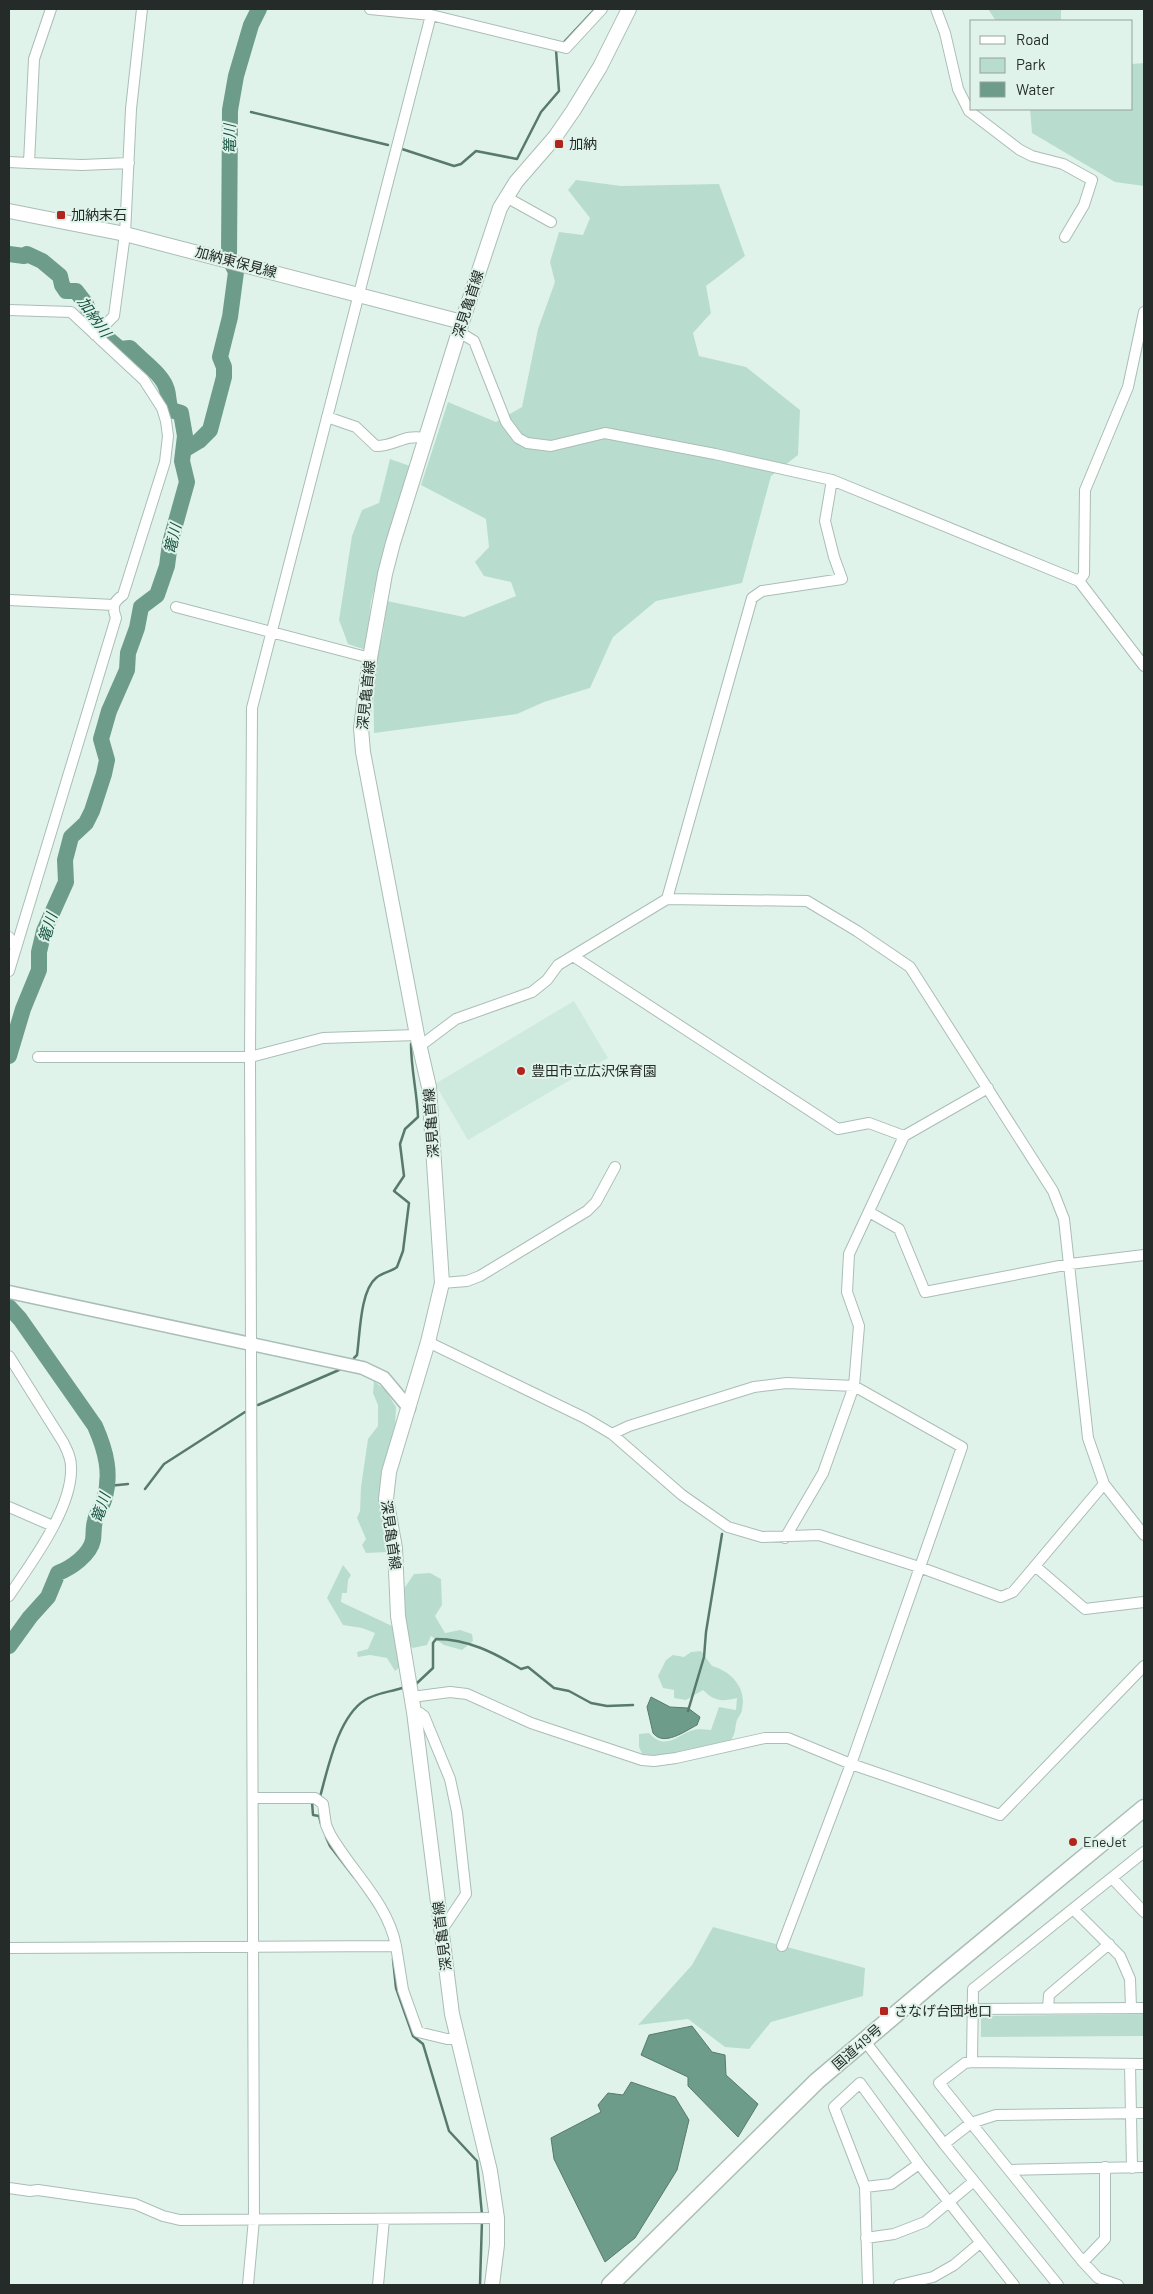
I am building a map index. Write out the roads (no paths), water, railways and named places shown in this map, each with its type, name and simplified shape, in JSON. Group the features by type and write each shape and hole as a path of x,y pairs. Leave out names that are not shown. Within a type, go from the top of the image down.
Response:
{"highway":[{"name":"国道419号","path":"610,2285 817,2081 1144,1808"}],"main road":[{"name":"深見亀首線","path":"492,2285 497,2245 492,2217 490,2171 457,2039 412,1697 398,1616 396,1562 386,1499 389,1472 428,1342 442,1283 430,1087 419,1041 363,752 361,728 370,658 387,566 460,327 500,208 506,197 573,111 600,67 629,9"},
{"name":"加納東保見線","path":"9,211 125,234 214,256 359,294 460,327"}],"street":[{"path":"29,163 34,60 51,9"},
{"path":"96,333 114,318 125,234 131,109 142,9"},
{"path":"370,9 431,15 566,48 602,9"},
{"path":"936,9 945,32 958,89 969,111 1020,150 1032,156 1063,164 1092,180 1084,205 1065,237"},
{"path":"248,2285 254,2219 250,1057 252,708 431,15"},
{"path":"9,162 82,165 129,164"},
{"path":"506,197 551,222"},
{"path":"9,310 71,312 96,333 144,380 162,408 168,436 165,462 123,594 116,600 114,605 113,609 116,618 9,970"},
{"path":"1079,581 1084,574 1085,490 1128,387 1144,312"},
{"path":"460,327 474,341 506,422 518,438 526,443 551,446 593,435 612,434 832,480 1079,581 1144,666"},
{"path":"327,417 356,427 376,446 384,446 411,435 425,438"},
{"path":"667,899 752,598 762,591 842,579 825,521 832,480"},
{"path":"9,600 114,605"},
{"path":"176,607 370,658"},
{"path":"38,1056 250,1057 324,1038 419,1041 456,1019 532,992 547,980 558,965 667,899 807,902 832,916 910,967 1054,1191 1064,1219 1088,1438 1104,1484 1144,1535"},
{"path":"9,937 16,948"},
{"path":"573,956 838,1129 869,1123 904,1136"},
{"path":"785,1538 823,1473 854,1386 859,1326 847,1292 849,1254 904,1136 988,1088"},
{"path":"442,1283 467,1281 480,1276 587,1210 596,1202 615,1167"},
{"path":"869,1212 899,1229 925,1292 1070,1264 1144,1255"},
{"path":"9,1292 376,1373 392,1385 408,1408"},
{"path":"428,1342 585,1418 612,1434 682,1495 728,1527 762,1537 785,1538 819,1535 919,1567 1001,1597 1013,1592 1104,1484"},
{"path":"9,1356 69,1454 71,1465 68,1488 48,1537 9,1596"},
{"path":"612,1434 629,1426 754,1387 787,1383 854,1386 962,1447 851,1764 782,1946"},
{"path":"9,1507 53,1526"},
{"path":"1035,1566 1085,1609 1144,1602"},
{"path":"412,1697 450,1692 467,1694 531,1722 642,1760 654,1761 676,1758 776,1737 788,1738 851,1764 1000,1815 1144,1666"},
{"path":"414,1712 424,1716 450,1779 462,1857 464,1898 446,1924 441,1927"},
{"path":"253,1798 318,1800 324,1804 326,1825 330,1834 383,1911 392,1928 403,1990 418,2032 448,2039 457,2039"},
{"path":"972,2062 973,1989 1144,1852"},
{"path":"1112,1878 1144,1912"},
{"path":"1073,1910 1120,1956 1130,1979 1131,2008"},
{"path":"1048,2009 1049,1996 1109,1944"},
{"path":"9,1948 395,1946"},
{"path":"973,2009 1144,2008"},
{"path":"864,2040 944,2144 1058,2285"},
{"path":"1118,2285 1098,2278 1083,2262 939,2083 965,2063 972,2062 1144,2064"},
{"path":"1130,2064 1132,2168"},
{"path":"868,2285 865,2187 834,2107 860,2083 1011,2284"},
{"path":"944,2144 971,2123 996,2115 1144,2113"},
{"path":"865,2187 891,2184 919,2164"},
{"path":"1010,2170 1105,2167 1144,2168"},
{"path":"1083,2262 1105,2239 1105,2167"},
{"path":"866,2238 894,2234 926,2222 974,2181"},
{"path":"9,2188 30,2191 38,2190 135,2204 163,2216 180,2220 492,2217"},
{"path":"378,2285 384,2219"},
{"path":"899,2285 933,2277 954,2265 980,2243"}],"water":[{"path":"651,1697 670,1707 688,1708 700,1717 697,1725 669,1738 658,1737 653,1733 647,1707"},
{"path":"692,2026 712,2052 725,2055 726,2075 758,2104 738,2137 688,2086 688,2077 641,2055 649,2035"},
{"path":"631,2082 675,2097 689,2120 677,2170 635,2238 605,2262 554,2159 551,2138 601,2112 598,2105 608,2093 623,2095"}],"waterway":[{"name":"篭川","path":"184,450 199,441 210,430 224,377 224,367 220,357 230,317 236,272 229,258 230,110 236,76 251,25 259,9"},
{"path":"564,42 595,9"},
{"path":"402,149 454,166 461,164 476,151 517,159 541,112 559,91 556,50"},
{"name":"篭川","path":"230,110 237,110"},
{"path":"251,112 388,145"},
{"name":"篭川","path":"9,254 24,256 27,254 42,261 60,276 66,291 76,291 86,304 91,318 106,337 120,349 130,348 161,378 167,390 171,410 181,413 185,436 182,461 187,482 170,543 167,566 157,595 141,607 137,628 128,653 127,670 109,711 101,739 107,760 104,774 86,823 71,837 65,860 66,882 44,931 39,952 39,970 23,1009 9,1056"},
{"path":"354,1358 357,1355 364,1303 371,1284 381,1274 397,1267 403,1251 409,1203 394,1191 404,1176 400,1144 405,1129 418,1117 411,1044"},
{"name":"篭川","path":"9,1307 20,1319 95,1426 105,1454 108,1472 106,1490 103,1503 96,1518 91,1546 84,1556 69,1568 58,1573 48,1597 30,1617 9,1646"},
{"path":"258,1405 339,1370"},
{"path":"145,1489 164,1464 245,1412"},
{"path":"108,1486 128,1484"},
{"path":"688,1711 704,1657 706,1632 722,1534"},
{"path":"416,1684 433,1668 433,1643 436,1639 459,1641 481,1648 521,1669 528,1667 554,1688 569,1691 591,1703 607,1706 633,1705"},
{"path":"320,1797 335,1744 348,1718 365,1700 378,1694 402,1688"},
{"path":"314,1802 312,1802 313,1815 319,1816 321,1824"},
{"path":"326,1837 330,1846 354,1877"},
{"path":"393,1959 396,1988 413,2036 423,2044 449,2131 477,2161 482,2215"},
{"path":"480,2285 482,2220"}],"place":[{"name":"加納","path":"559,144"},
{"name":"加納末石","path":"61,215"},
{"name":"豊田市立広沢保育園","path":"521,1071"},
{"name":"EneJet","path":"1073,1842"},
{"name":"さなげ台団地口","path":"884,2011"}],"water label":[{"name":"加納川","path":"94,317"}]}
